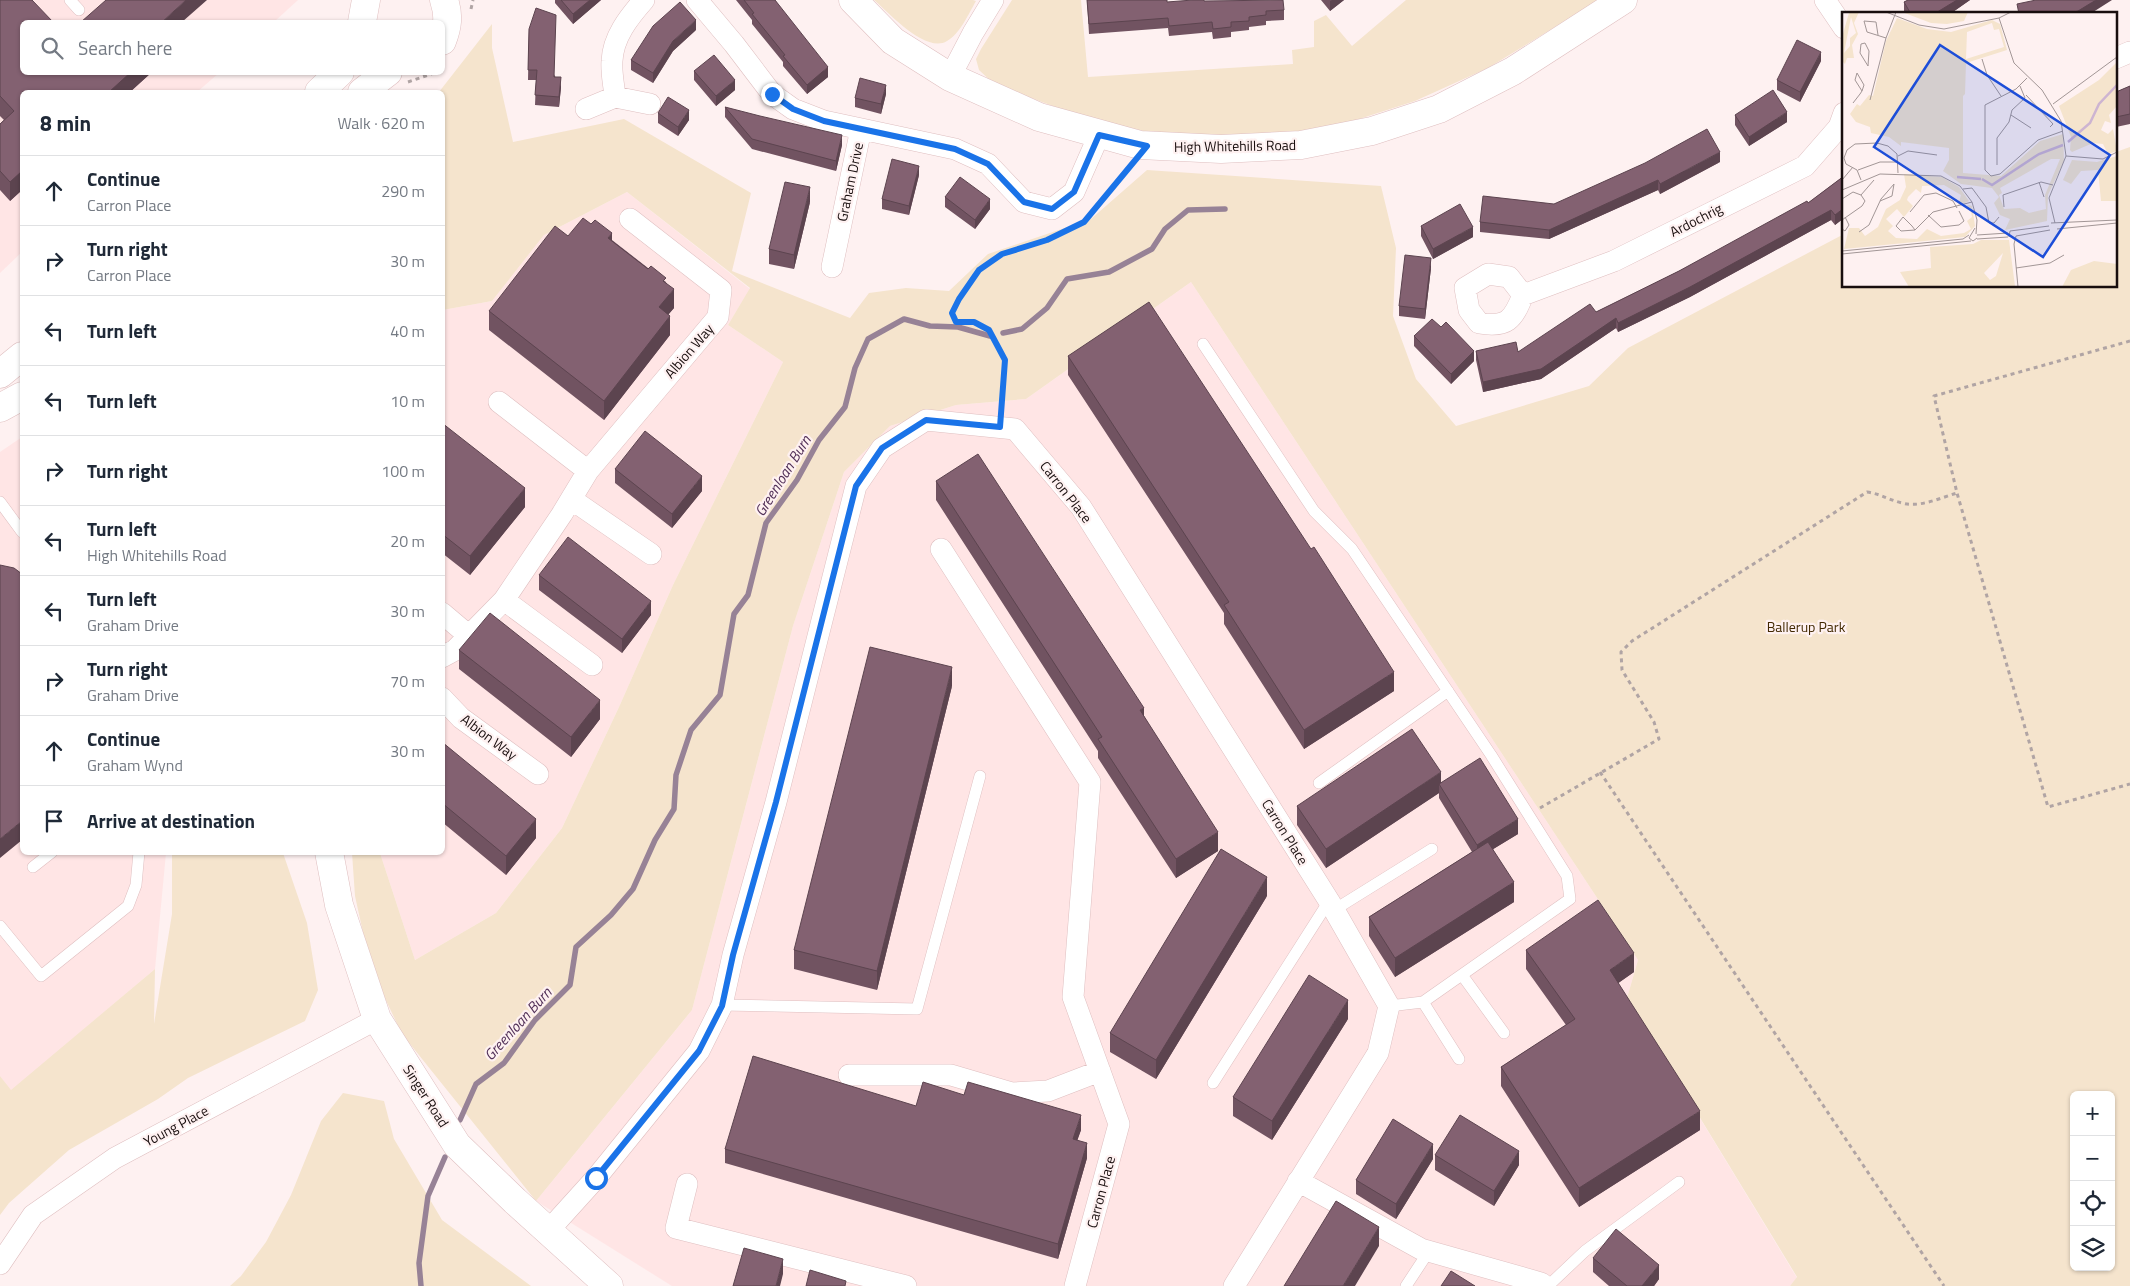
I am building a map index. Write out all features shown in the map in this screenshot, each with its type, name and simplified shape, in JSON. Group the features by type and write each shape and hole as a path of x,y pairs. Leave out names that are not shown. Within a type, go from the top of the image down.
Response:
{"street":[{"path":"615,97 611,63 614,46 628,18 644,0"},
{"path":"697,0 772,94 793,109 824,121 862,130"},
{"name":"High Whitehills Road","path":"852,0 893,41 950,77 1039,117 1099,135 1147,146 1221,149 1301,145 1372,131 1439,109 1513,71 1623,0"},
{"path":"950,77 993,0"},
{"path":"1829,1 1842,24"},
{"path":"445,34 448,27 449,4"},
{"path":"2118,57 2130,52"},
{"path":"320,90 337,75"},
{"path":"367,90 394,78"},
{"path":"586,109 615,97 650,104"},
{"name":"Ardochrig","path":"1523,295 1614,261 1805,166 1839,127 1842,119"},
{"name":"Graham Drive","path":"832,267 862,130 886,133 955,149 988,164 1024,202 1052,209 1074,192 1099,135"},
{"name":"Albion Way","path":"445,655 455,650 504,600 588,471 718,317 721,290 630,219"},
{"path":"0,374 20,358"},
{"path":"0,408 20,397"},
{"path":"499,402 588,471"},
{"name":"Carron Place","path":"549,1230 596,1178 699,1051 722,1006 733,955 776,802 856,486 882,448 926,420 1015,429 1081,507 1331,905 1389,1006"},
{"path":"571,499 651,554"},
{"name":"Carron Place","path":"941,549 1090,782 1073,997 1119,1124 1075,1286"},
{"path":"504,600 592,665"},
{"path":"445,616 468,635"},
{"name":"Albion Way","path":"445,701 461,718 538,774"},
{"name":"Singer Road","path":"330,855 339,905 377,1020 457,1145 515,1201 609,1286"},
{"path":"1234,1286 1378,1053 1389,1006"},
{"name":"Young Place","path":"0,1264 33,1216 115,1158 377,1020"},
{"path":"849,1075 951,1074 1012,1093 1048,1091 1100,1071"},
{"path":"1298,1181 1421,1249 1547,1286"},
{"path":"687,1184 676,1228 906,1286"}],"lane":[{"path":"70,0 79,10"},
{"path":"1203,344 1314,511 1352,549 1448,691 1567,876 1570,899 1423,1002 1389,1006"},
{"path":"0,502 20,529"},
{"path":"1319,784 1448,691"},
{"path":"722,1006 918,1009 980,776"},
{"path":"1213,1083 1331,905 1432,850"},
{"path":"33,867 48,855"},
{"path":"0,926 41,976 128,906 136,885 139,855"},
{"path":"1462,975 1504,1033"},
{"path":"1423,1002 1459,1059"},
{"path":"1547,1286 1585,1252 1679,1182"},
{"path":"1406,1286 1429,1251"}],"path":[{"path":"394,78 416,75"},
{"path":"1000,427 1005,360 989,330 974,322 956,322 952,313 959,299 979,270 1002,254 1047,240 1084,222 1147,146"},
{"path":"2130,341 1934,396 1957,493 2048,808 2130,784"},
{"path":"1529,815 1659,739 1654,722 1622,670 1621,652 1632,640 1867,492 1882,494 1903,504 1923,503 1957,493"},
{"path":"1600,772 1944,1286"}],"shaded area":[{"path":"0,0 298,0 276,20 20,20 20,75 217,75 199,90 20,90 20,254 0,273"},
{"path":"627,192 750,289 728,325 783,362 673,585 619,707 562,828 496,913 415,960 381,855 445,855 445,310 492,301 544,235"},
{"path":"1191,282 1638,960 1627,998 1797,1278 1790,1286 672,1286 536,1201 692,1010 793,626 844,472 890,426 956,405 1026,399"},
{"path":"20,438 20,855 166,855 155,969 11,1091 0,1076 0,452"}],"green space":[{"path":"874,0 976,1 964,23 952,38 938,44 929,42 908,30"},
{"path":"1012,0 1081,0 1088,77 1293,64 1292,50 1314,47 1314,21 1326,15 1352,46 1406,0 1599,0 1488,68 1415,101 1353,121 1284,134 1205,137 1148,132 1085,118 994,84 979,70 976,59"},
{"name":"Ballerup Park","path":"492,24 492,48 513,142 624,119 751,193 732,271 850,318 869,293 906,288 949,291 988,254 1091,219 1147,170 1381,186 1396,248 1393,316 1416,379 1456,426 1589,386 1628,348 1842,235 1842,288 2118,288 2118,151 2130,147 2130,1286 1790,1286 1797,1277 1627,998 1638,960 1191,282 1026,399 956,405 890,426 844,472 793,626 692,1010 536,1201 402,1034 371,969 355,896 352,855 381,855 415,960 496,913 562,828 619,707 673,585 783,362 728,325 750,288 627,192 544,235 492,301 445,310 445,90 441,90"},
{"path":"172,855 284,855 307,923 318,990 305,1021 188,1078 158,1099 69,1150 9,1203 0,1215 0,1076 11,1090 155,969 154,1024 172,914"},
{"path":"343,1093 384,1101 394,1139 442,1220 531,1286 230,1286 241,1276 266,1242 291,1195 321,1121"}],"building":[{"path":"0,0 32,0 51,20 20,20 20,75 128,75 111,90 20,90 20,173 10,182 0,171 0,124 14,111 0,96"},
{"path":"106,0 186,0 164,20 83,20"},
{"path":"561,0 590,0 573,14"},
{"path":"744,0 775,0 828,67 807,85 783,56 785,55 752,14 754,13"},
{"path":"1087,0 1167,0 1167,2 1193,0 1283,0 1284,10 1266,11 1266,15 1249,17 1249,21 1231,22 1231,27 1213,29 1212,22 1169,26 1168,18 1089,24"},
{"path":"1908,0 1957,0 1937,12 1910,12 1904,2"},
{"path":"2036,0 2096,0 2074,12 2019,12 2017,4"},
{"path":"680,2 696,20 673,41 653,73 631,60 653,26"},
{"path":"536,8 556,15 554,77 561,77 559,97 535,95 537,70 528,70 529,29"},
{"path":"1797,40 1821,52 1800,92 1777,80"},
{"path":"714,55 735,80 716,96 694,71"},
{"path":"860,78 886,85 881,104 855,98"},
{"path":"2130,86 2130,114 2118,117 2118,91"},
{"path":"1773,90 1787,112 1749,137 1735,115"},
{"path":"668,97 689,110 678,127 658,113"},
{"path":"725,107 842,135 836,161 752,139"},
{"path":"1707,129 1720,152 1660,184 1658,180 1549,230 1480,222 1483,196 1554,204 1645,163"},
{"path":"892,159 919,166 909,206 882,199"},
{"path":"960,177 990,199 975,220 945,197"},
{"path":"1842,178 1842,210 1835,215 1831,210 1690,287 1618,323 1616,318 1541,369 1483,382 1476,351 1516,342 1518,352 1590,304 1596,312 1679,271 1807,201 1808,203"},
{"path":"785,182 810,187 794,255 769,249"},
{"path":"1460,204 1473,227 1433,249 1421,226"},
{"path":"583,218 591,224 595,220 612,233 608,238 648,269 651,266 666,278 663,281 674,289 659,307 670,316 604,401 489,311 555,226 568,236"},
{"path":"1405,255 1431,258 1425,309 1399,306"},
{"path":"1149,302 1311,549 1314,547 1394,672 1304,730 1224,605 1229,602 1068,356"},
{"path":"1432,319 1441,327 1446,322 1474,351 1451,374 1414,336"},
{"path":"445,425 525,488 470,556 445,536"},
{"path":"645,431 702,476 672,514 615,469"},
{"path":"978,454 1144,708 1140,710 1218,832 1176,859 1098,739 1102,737 936,481"},
{"path":"568,537 651,601 622,639 539,575"},
{"path":"0,565 14,568 20,572 20,823 0,839"},
{"path":"490,613 600,700 571,737 459,650"},
{"path":"870,647 952,667 877,971 794,950"},
{"path":"1412,729 1441,772 1326,849 1297,806"},
{"path":"445,744 536,819 506,856 445,805"},
{"path":"1480,758 1518,819 1477,845 1439,784"},
{"path":"1488,842 1514,882 1395,958 1369,917"},
{"path":"1221,849 1267,877 1156,1060 1110,1033"},
{"path":"1598,900 1634,953 1610,970 1700,1111 1579,1188 1501,1067 1575,1019 1526,950"},
{"path":"1309,975 1348,1000 1272,1121 1233,1097"},
{"path":"753,1056 916,1106 923,1082 964,1095 968,1082 1081,1115 1073,1139 1087,1143 1058,1244 725,1149"},
{"path":"1460,1115 1519,1151 1494,1191 1435,1155"},
{"path":"1393,1119 1433,1144 1396,1204 1356,1180"},
{"path":"1336,1201 1379,1227 1343,1286 1284,1286"},
{"path":"1616,1229 1659,1265 1642,1286 1627,1286 1593,1258"},
{"path":"744,1248 783,1259 776,1286 733,1286"},
{"path":"810,1270 846,1281 845,1286 806,1286"},
{"path":"1451,1271 1475,1286 1441,1286"}],"waterway":[{"name":"Greenloan Burn","path":"1003,333 1022,329 1047,308 1067,279 1109,272 1152,249 1165,229 1188,210 1225,209"},
{"name":"Greenloan Burn","path":"460,1120 476,1084 504,1063 535,1020 570,985 576,947 611,915 633,889 655,840 674,809 676,775 691,730 720,695 734,614 748,595 766,523 797,480 819,440 845,407 855,368 868,339 904,319 930,326 958,327 990,336"},
{"name":"Greenloan Burn","path":"421,1286 419,1263 428,1196 445,1157"}],"route":[{"path":"596,1178 699,1051 722,1006 733,955 776,802 839,547 856,486 882,448 926,420 1000,427 1005,360 989,330 974,322 956,322 952,313 959,299 979,270 1002,254 1047,240 1084,222 1147,146 1099,135 1074,192 1052,209 1024,202 988,164 955,149 824,121 793,109 772,94"}]}
